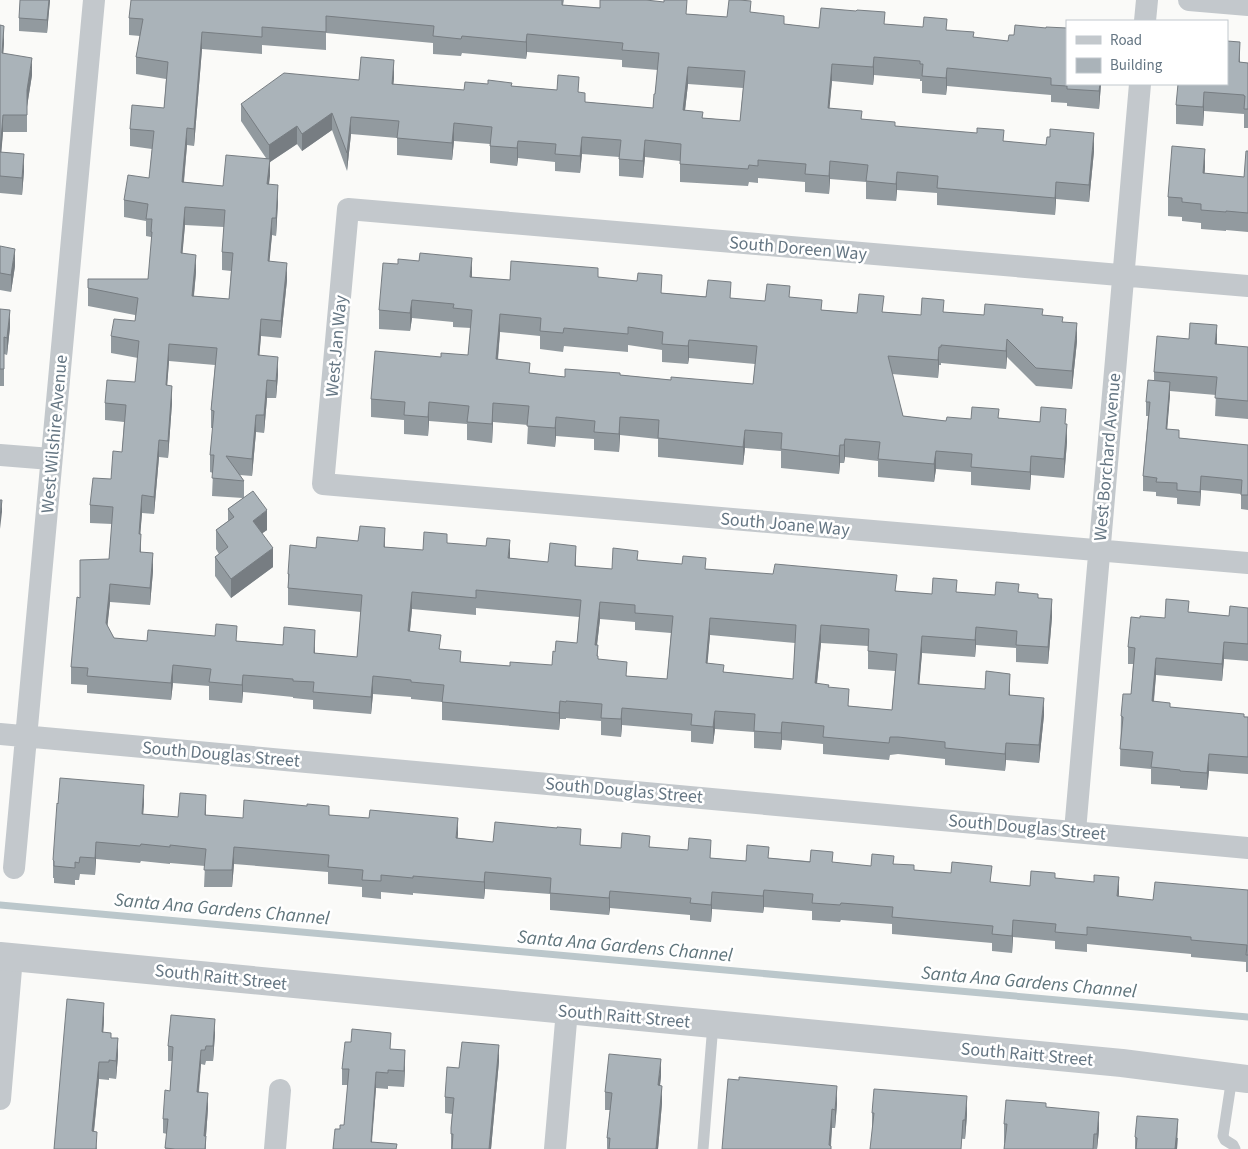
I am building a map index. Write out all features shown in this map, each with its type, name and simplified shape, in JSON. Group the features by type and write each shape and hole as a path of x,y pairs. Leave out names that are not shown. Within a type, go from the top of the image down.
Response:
{"street":[{"name":"West Wilshire Avenue","path":"14,868 94,0"},
{"path":"1145,20 1147,0"},
{"path":"1189,0 1248,5"},
{"name":"West Borchard Avenue","path":"1075,831 1140,85"},
{"name":"South Doreen Way","path":"348,209 1248,286"},
{"name":"West Jan Way","path":"323,484 348,209"},
{"path":"0,455 52,460"},
{"name":"South Joane Way","path":"323,484 1248,563"},
{"name":"South Douglas Street","path":"0,734 1248,848"},
{"path":"0,1099 6,956"},
{"name":"South Raitt Street","path":"6,956 1112,1062 1240,1078"},
{"path":"555,1149 567,1010"},
{"path":"275,1149 280,1090"}],"lane":[{"path":"703,1149 714,1024"},
{"path":"1235,1149 1233,1145 1224,1140 1223,1136 1240,1078"}],"building":[{"path":"20,0 49,0 47,20 19,18"},
{"path":"131,0 562,0 562,5 600,8 600,0 664,2 664,0 687,0 686,14 727,17 729,0 739,0 751,1 750,12 784,16 784,24 819,28 821,8 885,12 884,24 923,27 924,17 947,19 946,30 974,32 973,37 1008,41 1009,35 1014,35 1015,25 1066,28 1066,85 1100,85 1099,91 1067,89 1067,86 1051,85 1051,78 947,68 946,78 922,76 923,64 920,64 920,61 874,57 873,67 832,64 828,108 862,111 861,119 895,122 895,126 977,133 977,128 1004,130 1003,141 1046,145 1047,137 1050,137 1050,129 1094,133 1089,185 1056,182 1055,198 937,188 938,176 897,172 896,184 866,181 868,165 830,161 829,176 805,174 806,164 758,160 758,166 749,165 748,169 680,164 681,144 645,140 643,161 619,159 621,140 582,137 580,156 555,154 556,144 518,141 517,148 490,146 492,127 454,123 452,143 397,138 399,121 351,117 347,153 332,113 302,134 297,126 269,145 241,104 284,73 359,80 361,57 394,60 392,84 464,90 465,82 488,84 488,80 512,83 511,86 557,90 558,75 579,77 578,92 585,93 585,102 653,108 659,53 622,50 623,43 527,34 526,42 462,36 461,39 433,36 434,26 326,16 326,32 262,27 262,37 202,32 194,129 187,128 182,182 223,186 226,155 270,159 267,184 278,185 276,218 272,218 268,261 287,263 281,321 261,319 258,355 278,357 276,381 267,380 264,415 256,415 252,459 226,456 244,481 212,478 214,455 210,455 214,411 211,410 217,348 169,344 166,385 172,386 168,441 159,440 154,497 142,495 139,534 141,534 140,552 153,553 150,588 110,584 106,623 114,638 147,641 148,630 215,636 216,624 237,626 236,641 283,645 284,627 315,630 314,653 357,657 362,595 288,588 288,574 290,545 316,548 317,537 358,541 360,526 385,528 384,547 423,550 424,532 447,534 447,543 486,546 487,538 510,540 508,558 548,562 550,543 576,546 575,566 612,569 613,548 638,551 637,560 682,564 683,556 706,558 705,569 773,574 775,564 897,575 895,591 932,594 933,578 957,580 956,592 995,595 996,582 1019,584 1018,592 1038,594 1038,598 1052,599 1048,647 1016,645 1017,631 976,627 975,640 922,636 918,684 985,689 986,671 1010,674 1009,695 1044,698 1039,745 1006,743 1005,754 945,748 945,742 898,737 890,737 889,743 823,737 824,726 782,722 781,733 754,731 755,714 715,711 713,727 691,725 692,714 622,708 621,719 601,718 602,704 560,701 559,713 442,702 444,685 373,676 371,697 313,692 314,682 293,681 293,679 243,675 242,685 209,682 211,669 173,665 171,683 87,676 88,668 71,667 77,597 80,598 80,560 109,559 113,507 90,505 93,478 111,479 113,451 122,452 126,405 105,403 107,380 135,382 139,341 111,336 114,319 135,321 138,298 88,288 88,279 148,279 152,219 146,219 148,204 124,200 128,175 149,178 154,131 130,129 132,105 164,108 168,62 136,57 143,19 129,18","holes":["688,67 745,71 740,121 702,118 703,112 683,110","185,207 225,210 222,252 233,253 229,299 192,296 196,255 181,253","476,590 581,600 577,643 556,641 552,665 510,662 510,666 460,662 461,651 439,649 441,635 408,631 412,592 476,598","600,602 635,605 635,613 673,616 667,679 626,676 627,662 598,659 598,645 595,645","710,618 796,625 793,679 723,672 724,665 706,663","821,625 869,629 868,651 897,654 892,710 848,706 849,689 828,687 829,685 815,683"]},
{"path":"0,25 4,26 2,53 32,58 27,90 27,115 3,115 0,152"},
{"path":"1228,41 1240,42 1239,62 1248,63 1248,109 1244,109 1244,95 1204,92 1203,107 1176,105 1178,85 1228,85"},
{"path":"1172,146 1205,149 1203,173 1244,177 1246,151 1248,151 1248,213 1201,210 1201,204 1182,202 1182,198 1168,197"},
{"path":"0,152 24,154 22,178 0,176"},
{"path":"0,246 15,249 11,275 0,273"},
{"path":"420,253 472,258 470,277 510,280 511,261 598,268 598,277 637,281 638,273 662,275 661,293 706,297 708,280 731,282 730,298 765,301 767,284 790,286 789,297 822,300 821,310 857,313 859,294 884,296 882,312 921,315 922,298 944,300 943,312 984,315 985,304 1043,309 1042,315 1063,317 1062,322 1077,323 1072,371 1036,368 1007,339 1006,351 941,345 939,347 938,360 888,356 903,416 946,421 947,417 971,419 972,407 999,409 998,418 1040,422 1041,407 1066,409 1065,424 1067,424 1064,459 1031,456 1030,472 971,467 972,454 936,451 934,464 878,459 880,442 845,439 844,445 840,445 839,456 781,449 782,433 745,430 743,447 658,438 659,420 620,417 619,434 594,432 595,421 556,417 555,428 527,426 529,406 493,403 492,424 467,422 469,406 429,402 428,417 404,415 405,402 371,399 375,351 441,357 441,353 468,355 472,310 453,308 454,304 412,300 410,313 379,310 383,263 398,264 398,259 419,261","holes":["500,314 541,318 540,331 563,333 564,328 628,334 628,327 663,332 662,344 688,346 689,340 757,346 753,384 671,377 671,380 620,375 620,373 565,369 565,377 529,373 530,363 496,359"]},
{"path":"0,309 10,310 7,338 4,337 4,369 0,369"},
{"path":"1190,323 1217,325 1215,344 1248,347 1248,401 1215,398 1217,377 1154,372 1157,336 1189,339"},
{"path":"1148,380 1170,382 1166,429 1179,430 1179,438 1248,445 1248,495 1241,495 1242,480 1201,476 1200,492 1177,490 1177,483 1156,482 1157,478 1143,476 1150,402 1146,402"},
{"path":"253,491 267,510 253,521 273,548 231,579 215,557 228,547 216,530 234,517 228,509"},
{"path":"0,500 2,500 0,517"},
{"path":"1166,599 1189,601 1188,612 1229,616 1230,606 1248,608 1248,644 1224,642 1222,664 1156,658 1152,701 1170,703 1170,707 1244,714 1244,717 1248,717 1248,757 1209,754 1207,773 1151,767 1153,752 1120,749 1123,694 1131,694 1135,648 1128,647 1131,617 1165,618"},
{"path":"60,778 144,785 142,814 178,817 180,793 206,795 205,815 243,818 244,800 307,806 307,804 329,806 329,815 369,818 370,810 458,818 456,838 493,842 495,822 581,829 580,845 621,848 622,833 650,836 649,847 688,850 689,838 711,840 710,858 746,861 747,845 769,847 768,858 810,862 811,850 833,852 832,862 871,866 872,854 894,856 893,864 914,865 914,870 951,873 952,862 992,866 990,882 1030,886 1031,871 1055,873 1055,878 1094,882 1094,875 1119,877 1117,896 1153,900 1155,882 1248,890 1248,955 1246,955 1247,945 1191,940 1191,937 1087,927 1087,935 1055,932 1056,924 1013,920 1012,936 992,934 993,926 892,917 893,907 812,903 813,894 764,890 763,896 712,892 711,905 690,903 691,898 610,891 609,898 550,893 551,878 485,872 484,882 381,875 381,881 362,880 363,870 328,867 329,855 234,847 232,870 204,870 206,849 170,845 170,847 141,844 140,846 96,842 95,858 80,857 79,863 75,862 75,868 54,866"},
{"path":"67,999 104,1003 102,1032 111,1033 111,1038 118,1038 116,1061 99,1062 92,1131 97,1132 96,1149 54,1149"},
{"path":"171,1015 215,1019 213,1046 206,1046 205,1050 201,1050 197,1092 208,1093 204,1136 206,1136 205,1149 165,1148 168,1119 163,1119 165,1090 170,1091 173,1047 168,1046"},
{"path":"352,1029 391,1033 390,1049 405,1050 404,1071 388,1070 388,1073 376,1072 371,1142 397,1144 396,1149 333,1149 335,1129 340,1129 340,1125 344,1125 349,1069 342,1069 345,1042 351,1042"},
{"path":"462,1042 499,1045 489,1149 452,1149 453,1134 451,1134 451,1128 454,1098 445,1097 447,1067 459,1068"},
{"path":"609,1054 661,1059 658,1085 662,1086 656,1149 609,1149 610,1138 607,1138 612,1093 605,1092"},
{"path":"739,1077 837,1086 835,1110 832,1109 829,1145 831,1149 722,1149 728,1079 739,1080"},
{"path":"874,1089 967,1096 961,1149 870,1149 874,1113 872,1113"},
{"path":"1006,1100 1046,1103 1046,1107 1099,1112 1097,1134 1094,1134 1093,1149 1004,1149 1007,1124 1004,1124"},
{"path":"1137,1116 1178,1119 1175,1149 1136,1149"}],"waterway":[{"name":"Santa Ana Gardens Channel","path":"0,905 1248,1017"}]}
